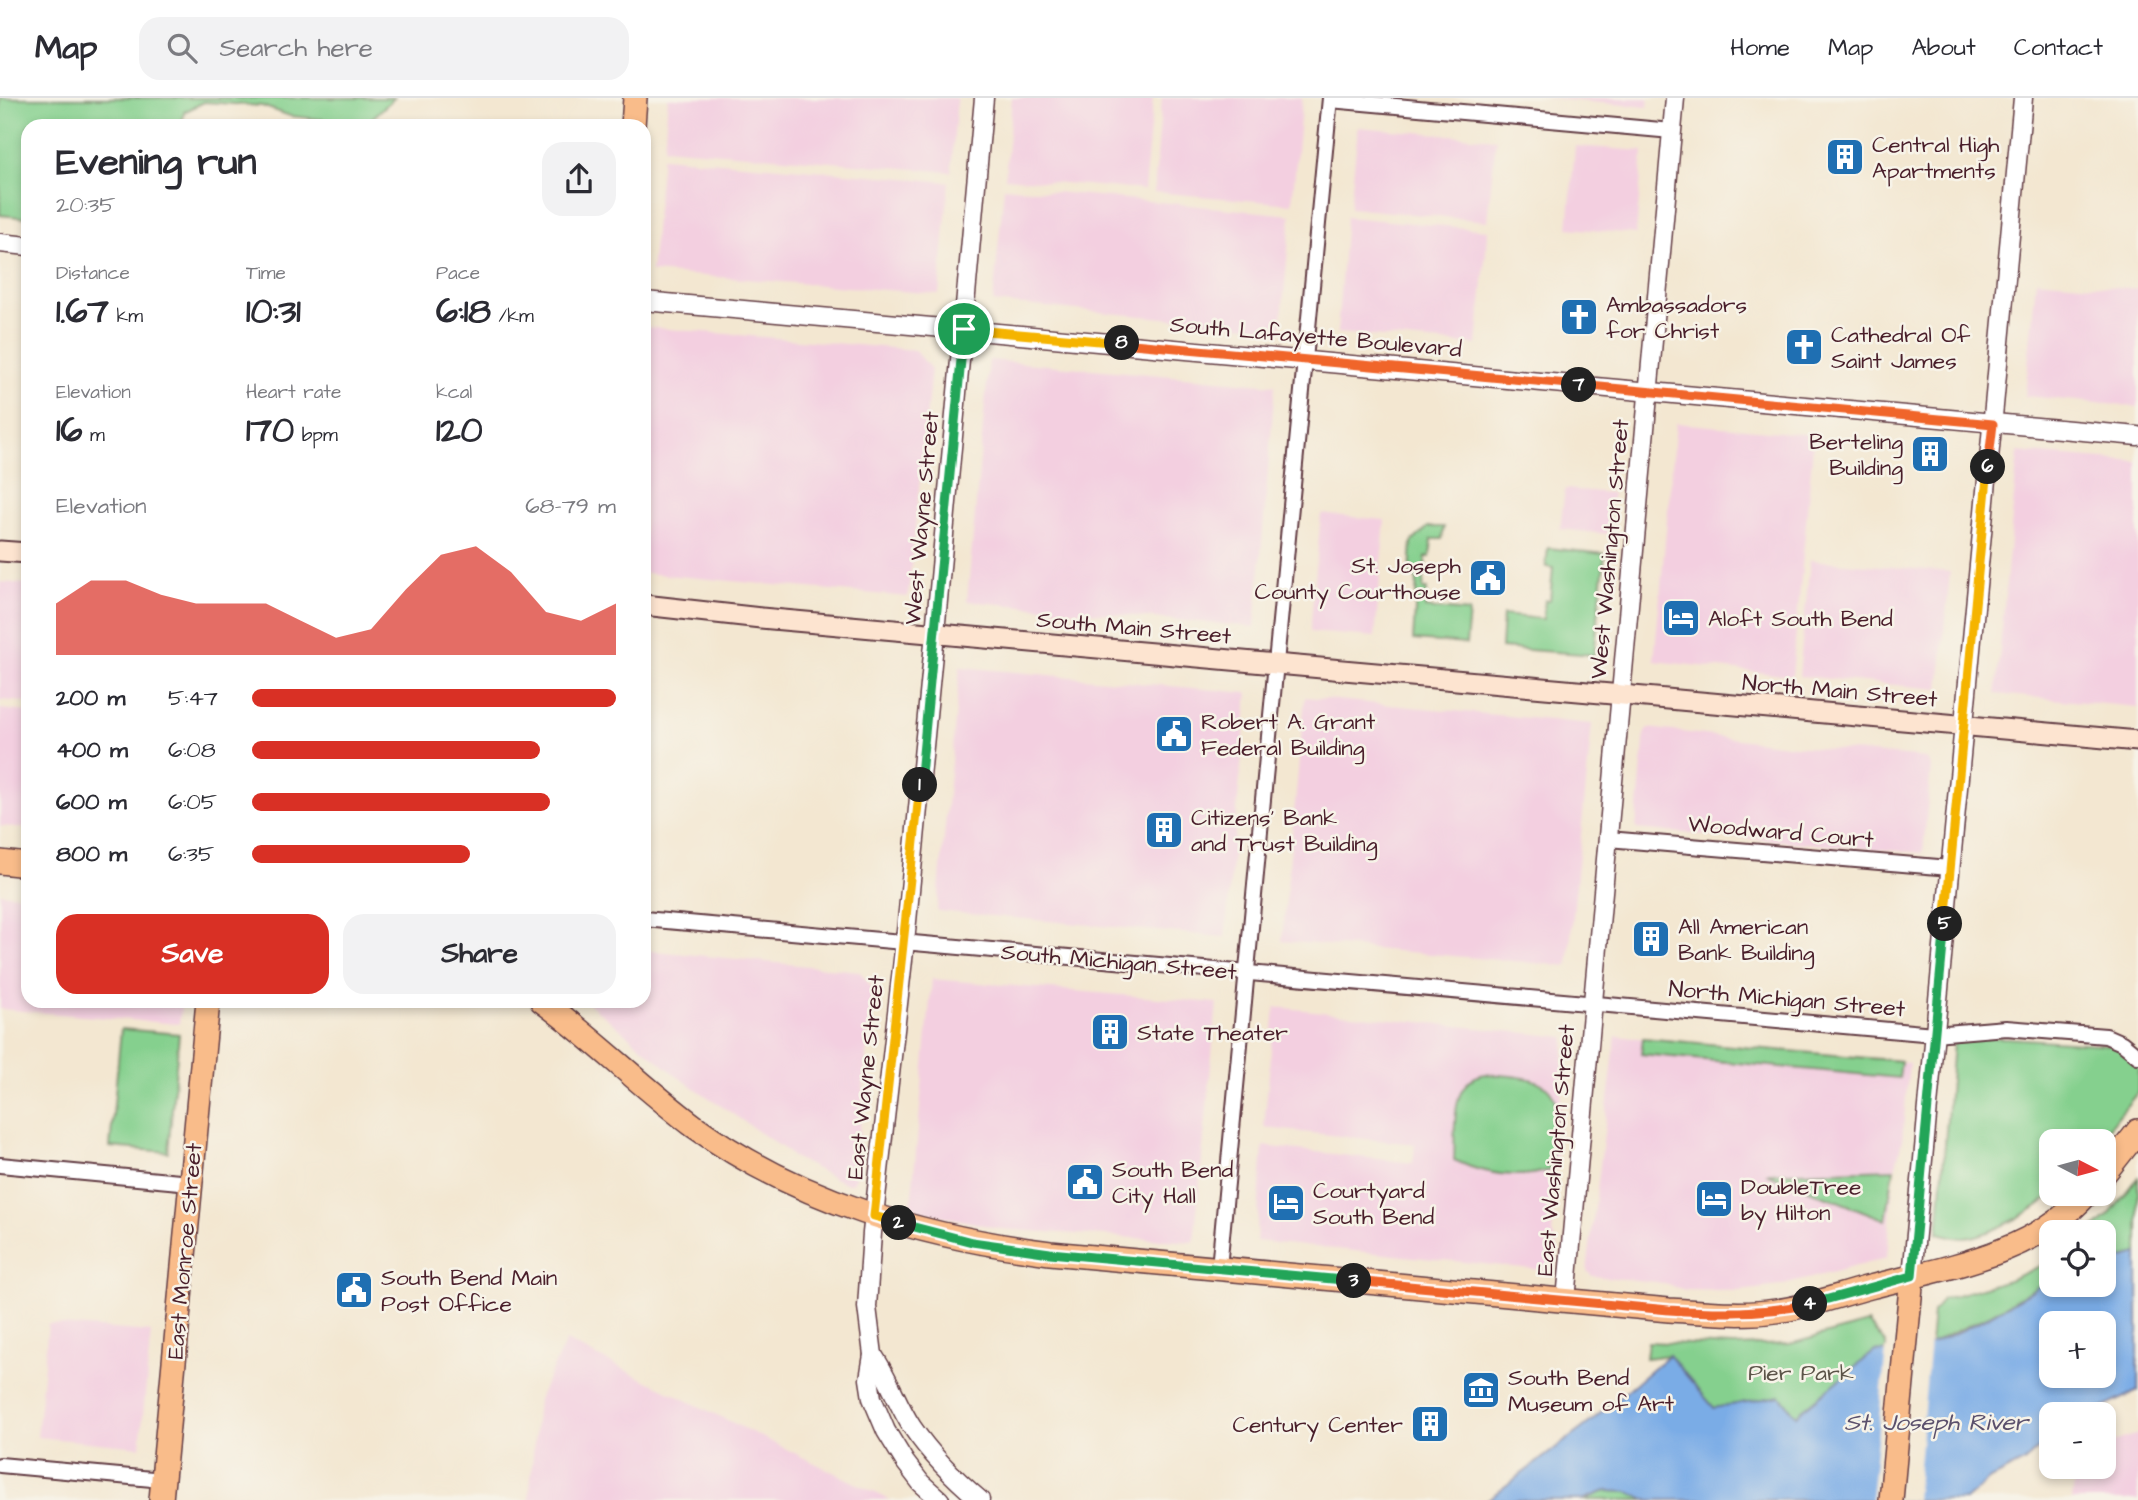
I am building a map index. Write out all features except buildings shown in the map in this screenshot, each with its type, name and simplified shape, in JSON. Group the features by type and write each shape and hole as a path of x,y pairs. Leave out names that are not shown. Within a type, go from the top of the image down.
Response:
{"main road":[{"path":"634,119 635,98"},
{"path":"0,551 21,553"},
{"name":"South Main Street","path":"651,606 1621,695"},
{"name":"North Main Street","path":"1621,695 2138,741"},
{"path":"0,862 21,864"},
{"name":"East Monroe Street","path":"162,1490 207,1008"},
{"path":"554,1008 696,1127 795,1184 874,1216 944,1236 1012,1248 1669,1310 1755,1313 1821,1301 1998,1253 2055,1224 2074,1206"},
{"path":"2116,1159 2138,1131"},
{"path":"1891,1500 1912,1276"}],"street":[{"name":"West Wayne Street","path":"905,942 984,98"},
{"name":"West Washington Street","path":"1593,1004 1675,98"},
{"path":"1912,1276 2023,98"},
{"path":"1219,1268 1248,973 1274,664 1330,99 1672,131"},
{"path":"0,243 21,245"},
{"name":"South Lafayette Boulevard","path":"651,302 2138,436"},
{"name":"Woodward Court","path":"1608,839 1950,869"},
{"name":"South Michigan Street","path":"651,920 1593,1004"},
{"name":"East Wayne Street","path":"873,1355 867,1307 874,1216 905,942"},
{"name":"North Michigan Street","path":"1593,1004 1934,1034 2006,1028 2106,1036 2122,1043 2138,1056"},
{"name":"East Washington Street","path":"1566,1300 1593,1004"},
{"path":"0,1164 190,1183"},
{"path":"873,1355 869,1379 872,1398 886,1431 921,1483 940,1500"},
{"path":"873,1355 887,1374 912,1427 939,1462 980,1500"},
{"path":"0,1465 162,1490"}],"shaded area":[{"path":"668,98 957,98 951,172 664,148"},
{"path":"1012,98 1153,98 1144,190 1005,178"},
{"path":"1162,98 1302,98 1292,204 1154,192"},
{"path":"1542,98 1649,98 1648,107"},
{"path":"1358,127 1496,139 1487,221 1350,208"},
{"path":"1575,146 1643,151 1636,234 1568,228"},
{"path":"662,157 949,182 939,294 651,272"},
{"path":"1004,187 1291,215 1281,329 993,302"},
{"path":"1346,217 1488,230 1477,345 1337,333"},
{"path":"2036,280 2138,289 2138,407 2025,396"},
{"path":"651,328 915,350 931,369 908,597 651,574"},
{"path":"989,360 1275,385 1255,627 967,601"},
{"path":"1676,423 1814,435 1792,676 1654,661"},
{"path":"2018,452 2138,462 2138,707 1996,694"},
{"path":"1565,489 1612,493 1607,534 1560,529"},
{"path":"1321,514 1385,520 1375,637 1310,632"},
{"path":"1810,560 1950,572 1939,689 1799,676"},
{"path":"0,582 21,584 21,702 0,700"},
{"path":"960,667 1248,693 1225,937 937,911"},
{"path":"1305,697 1592,724 1568,966 1282,941"},
{"path":"0,709 21,711 21,828 0,826"},
{"path":"1648,728 1795,746 1926,758 1931,766 1923,853 1636,829 1645,731"},
{"path":"0,893 21,895 21,1008 181,1008 179,1024 0,1009"},
{"path":"651,951 859,971 872,988 856,1175 853,1182 848,1184 840,1181 791,1156 677,1076 594,1008 651,1008"},
{"path":"932,979 1217,1003 1194,1242 1002,1229 929,1213 911,1206"},
{"path":"1275,1007 1565,1037 1552,1234 1558,1247 1553,1271 1256,1241 1263,1146 1413,1163 1415,1144 1264,1128"},
{"path":"1616,1036 1909,1063 1902,1141 1894,1173 1887,1258 1780,1286 1740,1291 1686,1290 1657,1282 1592,1276 1587,1271"},
{"path":"48,1324 151,1332 140,1447 37,1437"},
{"path":"566,1341 890,1500 529,1500 538,1399"},
{"path":"2138,1434 2138,1500 2072,1500 2075,1479 2116,1479 2116,1441"}],"green space":[{"path":"0,98 394,98 371,119 318,119 290,116 262,106 204,102 184,112 183,119 21,119 21,217 0,215"},
{"path":"1428,527 1444,527 1442,539 1432,539 1430,557 1426,557 1423,589 1427,589 1425,608 1469,612 1466,644 1413,640 1417,580 1410,573 1412,542"},
{"path":"1548,548 1605,554 1594,655 1501,648 1503,615 1543,619 1545,600 1550,600 1553,568 1546,567"},
{"path":"121,1029 179,1034 168,1152 110,1147"},
{"path":"1643,1038 1901,1061 1899,1078 1641,1054"},
{"path":"1972,1038 2008,1038 2112,1045 2126,1052 2138,1067 2138,1092 2108,1129 2039,1129 2039,1204 1999,1227 1965,1238 1938,1233 1953,1043"},
{"path":"1485,1074 1530,1079 1548,1088 1556,1108 1550,1170 1525,1175 1501,1174 1454,1160 1459,1096 1473,1078"},
{"path":"1894,1169 1886,1220 1766,1173"},
{"path":"2138,1178 2138,1254 2116,1260 2116,1220 2104,1220"},
{"path":"2039,1266 2039,1286 1982,1319 1930,1344 1933,1312 1942,1299 2009,1280"},
{"name":"Pier Park","path":"1868,1323 1886,1344 1886,1353 1875,1351 1796,1416 1780,1396 1714,1408 1669,1355 1646,1358 1648,1342 1733,1346 1790,1344"},
{"path":"1606,1491 1628,1492 1647,1500 1582,1500"}],"water":[{"name":"St. Joseph River","path":"2138,1254 2138,1391 2115,1402 2039,1402 2039,1449 2024,1462 1990,1479 1965,1500 1647,1500 1628,1492 1606,1491 1582,1500 1487,1500 1589,1423 1669,1355 1714,1408 1780,1396 1796,1415 1875,1351 1919,1347 1943,1339 1990,1316 2039,1286 2039,1297 2116,1297 2116,1260"}],"pier":[{"path":"1930,1340 1916,1500 1871,1500 1886,1349"}],"place":[{"name":"Central High Apartments","path":"1845,157"},
{"name":"Ambassadors for Christ","path":"1579,317"},
{"name":"Cathedral Of Saint James","path":"1804,347"},
{"name":"Berteling Building","path":"1930,454"},
{"name":"St. Joseph County Courthouse","path":"1488,578"},
{"name":"Aloft South Bend","path":"1681,618"},
{"name":"Robert A. Grant Federal Building","path":"1174,734"},
{"name":"Citizens' Bank and Trust Building","path":"1164,830"},
{"name":"All American Bank Building","path":"1651,939"},
{"name":"State Theater","path":"1110,1032"},
{"name":"South Bend City Hall","path":"1085,1182"},
{"name":"DoubleTree by Hilton","path":"1714,1199"},
{"name":"Courtyard South Bend","path":"1286,1203"},
{"name":"South Bend Main Post Office","path":"354,1290"},
{"name":"South Bend Museum of Art","path":"1481,1390"},
{"name":"Century Center","path":"1430,1424"}],"route":[{"path":"964,329 1993,424 1979,544 1912,1276 1777,1311 1678,1311 1050,1253 972,1242 874,1216 905,942 964,329"}]}
